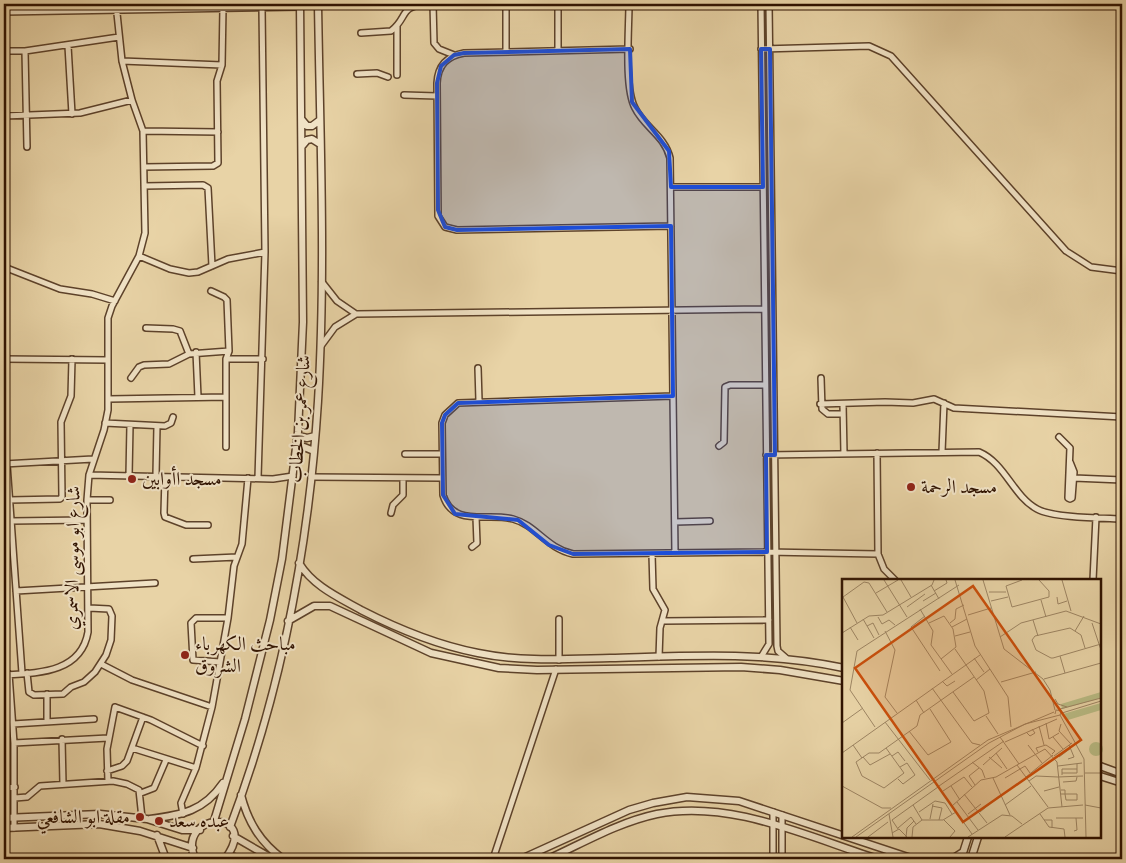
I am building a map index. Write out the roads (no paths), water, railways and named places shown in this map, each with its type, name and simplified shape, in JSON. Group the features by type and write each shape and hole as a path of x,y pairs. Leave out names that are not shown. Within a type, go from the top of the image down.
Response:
{"street":[{"name":"شارع عمر بن الخطاب","path":"230,827 265,717 288,621 299,563 314,451 320,346 318,4"},
{"path":"361,33 386,32 397,25 411,7 428,4"},
{"path":"433,4 434,43 439,49 454,55 630,49"},
{"path":"479,4 506,6 558,5 558,50"},
{"path":"629,4 632,102 640,117 669,150 675,553"},
{"path":"761,4 769,644 761,657"},
{"path":"770,4 777,646 778,651 786,658"},
{"name":"شارع عمر بن الخطاب","path":"214,821 248,710 270,620 298,436 304,322 300,5"},
{"path":"4,12 116,7 262,8 300,5"},
{"path":"506,6 506,52"},
{"name":"شارع ابو موسى الاسمري","path":"6,674 60,668 74,660 87,640 89,608 87,500 89,475 105,423 109,399 108,318 139,256 145,233 143,131 132,100 122,61 116,7"},
{"path":"144,167 215,166 218,161 217,81 222,65 223,8"},
{"path":"258,478 265,252 262,8"},
{"path":"397,25 397,75"},
{"path":"4,51 25,51 68,46 119,37"},
{"path":"68,46 72,114"},
{"path":"761,49 869,46 891,56 1066,251 1091,267 1122,271"},
{"path":"25,51 27,148"},
{"path":"454,55 441,66 438,74 438,216 445,227 457,230 671,226"},
{"path":"122,61 222,65"},
{"path":"357,74 378,74 388,77"},
{"path":"404,95 438,96"},
{"path":"4,116 72,114 132,100"},
{"path":"301,118 307,126 317,124 320,120"},
{"path":"143,131 218,132"},
{"path":"301,147 303,142 312,139 320,144"},
{"path":"144,186 203,185 208,188 212,266"},
{"path":"671,188 763,187"},
{"path":"4,232 4,238"},
{"path":"139,256 179,272 198,272 228,259 265,252"},
{"path":"4,267 15,269 60,288 92,294 115,301"},
{"path":"320,279 337,301 356,314"},
{"path":"211,291 224,297 226,300 228,350 226,359 226,447"},
{"path":"320,346 335,327 356,314 764,309"},
{"path":"146,328 176,330 182,334 189,354"},
{"path":"131,378 141,366 173,364 196,352 228,350"},
{"path":"196,352 198,397"},
{"path":"4,359 108,360"},
{"path":"9,500 61,499 62,422 71,396 72,359"},
{"path":"226,359 263,359"},
{"path":"478,368 479,400"},
{"path":"822,378 820,404 825,413 843,414"},
{"path":"719,446 724,442 725,387 730,385 765,385"},
{"path":"673,396 458,402 444,415 442,423 443,495 449,509 462,516 504,517 518,520 549,545 573,554 768,552 878,554"},
{"path":"109,399 226,397"},
{"path":"820,404 913,403 934,399 954,408 1122,417"},
{"path":"942,452 944,403"},
{"path":"843,404 844,454"},
{"path":"105,423 157,426 168,425 173,418"},
{"path":"129,476 130,425"},
{"path":"156,475 157,426"},
{"path":"298,436 307,438 315,436"},
{"path":"1059,437 1070,448 1072,481 1122,480"},
{"path":"296,450 304,447 314,451"},
{"path":"766,455 971,451 987,456 1032,505 1043,512 1122,519"},
{"path":"877,453 878,554 884,569 894,579"},
{"path":"405,454 442,454"},
{"path":"89,608 105,608 111,612 111,640 102,664 84,682 71,687 63,694 30,694 25,673 16,591 6,464 93,459"},
{"path":"89,475 248,478 293,476"},
{"path":"165,477 165,517 186,525 208,525"},
{"path":"311,477 442,478"},
{"path":"183,814 181,803 196,768 212,707 228,618 234,566 242,544 248,478"},
{"path":"391,513 393,505 403,495 403,478"},
{"path":"87,500 110,500"},
{"path":"4,514 11,514"},
{"path":"472,547 477,543 476,517"},
{"path":"1093,579 1096,518"},
{"path":"11,521 86,520"},
{"path":"675,522 710,521"},
{"path":"652,554 653,589 665,610 660,628 660,657"},
{"path":"193,559 237,557"},
{"path":"299,563 315,583 379,619 440,644 479,654 559,660 761,657 786,658 842,668"},
{"path":"16,591 155,583"},
{"path":"288,621 314,606 330,606 431,653 478,664 518,669 760,668 842,680"},
{"path":"220,662 193,660 191,623 196,618 228,618"},
{"path":"559,619 559,660"},
{"path":"663,621 768,620"},
{"path":"478,664 479,654"},
{"path":"689,657 689,668"},
{"path":"102,664 132,680 212,707"},
{"path":"493,859 556,669"},
{"path":"6,674 10,694 14,743 14,828"},
{"path":"4,695 10,694"},
{"path":"46,694 47,722"},
{"path":"108,782 108,738 115,707 143,717 202,746"},
{"path":"107,771 125,764 143,717"},
{"path":"13,724 94,719"},
{"path":"14,743 108,738"},
{"path":"62,739 63,784"},
{"path":"132,748 196,768"},
{"path":"141,793 154,788 166,760"},
{"path":"1101,766 1122,774"},
{"path":"1101,776 1122,783"},
{"path":"144,819 183,814 206,802 227,778"},
{"path":"15,798 28,797 40,786 108,782 131,785 141,793 144,819"},
{"path":"4,788 15,788"},
{"path":"241,795 247,814 256,832 281,859"},
{"path":"521,859 629,810 675,798 710,797 739,801 842,837"},
{"path":"548,859 634,821 674,811 690,810 725,812 878,859"},
{"path":"773,812 773,859"},
{"path":"4,818 80,813 144,819 182,830 200,830 214,821 221,821 230,827 233,836 227,857 241,859"},
{"path":"782,815 782,859"},
{"path":"4,828 86,823 120,826 156,835 193,848"},
{"path":"195,859 193,848 200,830"},
{"path":"156,835 166,859"},
{"path":"233,836 255,849 281,859"},
{"path":"846,838 914,859"},
{"path":"952,859 962,856 968,838"},
{"path":"972,858 978,838"}],"place":[{"name":"مسجد اأوابين","path":"132,479"},
{"name":"مسجد الرحمة","path":"911,487"},
{"name":"مباحث الكهرباء الشروق","path":"185,655"},
{"name":"مقلة ابو الشافعي","path":"140,817"},
{"name":"عبده سعد","path":"159,821"}]}
